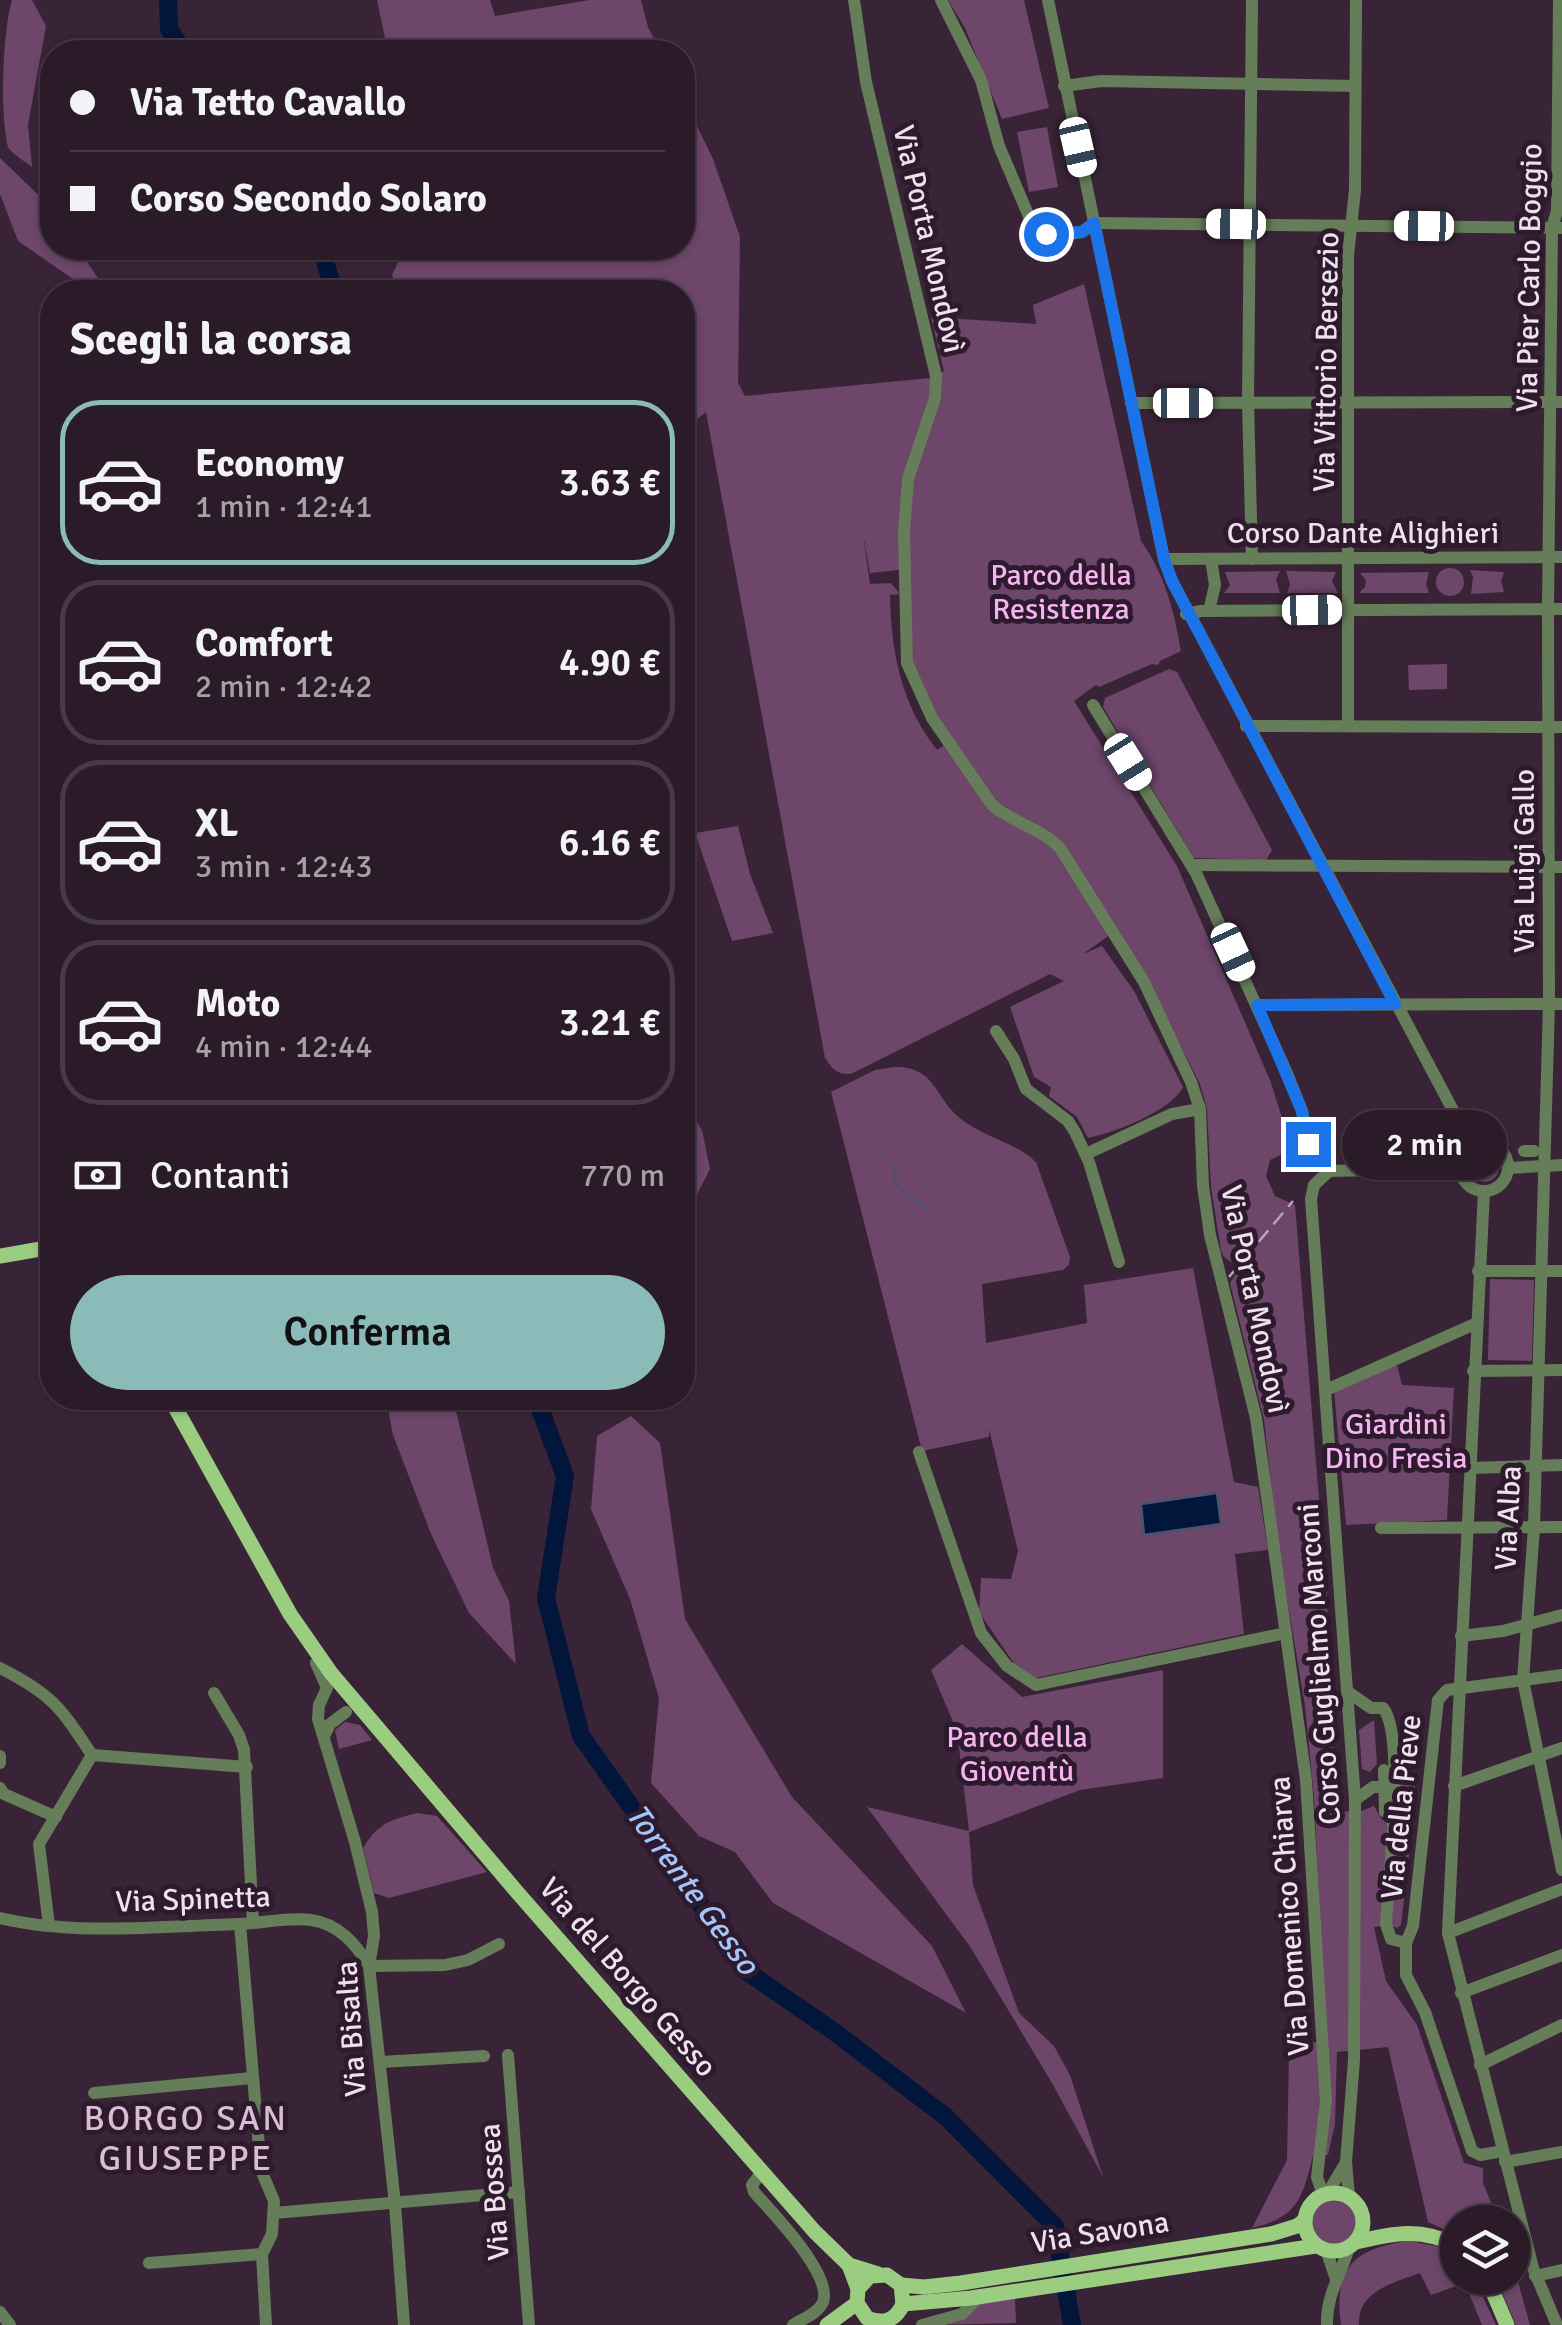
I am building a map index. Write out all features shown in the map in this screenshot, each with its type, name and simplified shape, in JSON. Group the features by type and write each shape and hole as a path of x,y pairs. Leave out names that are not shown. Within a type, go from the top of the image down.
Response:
{"main road":[{"path":"0,1256 40,1250"},
{"name":"Via Bisalta","path":"177,1410 290,1614"},
{"name":"Via del Borgo Gesso","path":"290,1614 370,1721 814,2232 850,2264 878,2274"},
{"path":"1399,2231 1352,2245 1321,2248 1306,2230 1305,2220 1310,2205 1325,2195 1348,2197 1362,2212 1399,2231 1440,2237"},
{"path":"1352,2245 1363,2228 1362,2212"},
{"name":"Via Savona","path":"900,2285 924,2288 1271,2234 1305,2220"},
{"name":"Via Savona","path":"904,2304 1321,2248"},
{"path":"827,2325 857,2296 863,2282 878,2274 895,2279 904,2304 885,2322 859,2322 857,2296 850,2264"},
{"path":"1494,2295 1507,2325"}],"street":[{"path":"941,0 981,80 999,146 1034,226 1046,234 1082,232 1094,223 1557,228"},
{"path":"1048,0 1164,559 1186,614 1472,1146"},
{"path":"1252,0 1248,402 1252,559"},
{"name":"Via Vittorio Bersezio","path":"1348,726 1348,255 1352,225 1356,0"},
{"name":"Via Pier Carlo Boggio","path":"1556,556 1559,0"},
{"name":"Via Porta Mondovì","path":"854,3 866,82 936,376 936,398 908,479 904,532 907,663 932,718 992,805 1044,833 1060,848 1144,982 1191,1082 1200,1108 1203,1186 1210,1235 1254,1406 1286,1633"},
{"path":"1064,86 1086,81 1355,86"},
{"path":"1131,403 1557,402"},
{"name":"Corso Dante Alighieri","path":"1164,559 1556,556"},
{"name":"Via Luigi Gallo","path":"1546,1165 1556,1004 1556,556"},
{"path":"1209,611 1216,585 1212,559"},
{"path":"1186,614 1555,609"},
{"path":"1093,705 1192,865 1302,1111 1308,1144"},
{"path":"1246,726 1556,727"},
{"path":"1192,865 1555,867"},
{"path":"1257,1005 1556,1004"},
{"path":"996,1031 1012,1054 1026,1089 1068,1121 1086,1154 1119,1262"},
{"path":"1086,1154 1172,1114 1200,1108"},
{"path":"1486,1143 1500,1148 1508,1168 1498,1187 1484,1191 1470,1187 1460,1168 1462,1158 1472,1146 1486,1143"},
{"name":"Via Alba","path":"1546,1165 1534,1527 1523,1680 1562,1870"},
{"path":"1508,1168 1562,1165"},
{"name":"Corso Guglielmo Marconi","path":"1348,2197 1346,2162 1354,2060 1355,1800 1311,1199 1314,1185 1330,1171 1460,1168"},
{"path":"1484,1191 1448,1933 1535,2276 1557,2325"},
{"path":"1478,1271 1562,1271"},
{"path":"1326,1390 1477,1323"},
{"path":"1474,1371 1562,1370"},
{"path":"919,1452 981,1634 1007,1666 1030,1684 1036,1686 1286,1633"},
{"path":"1470,1468 1562,1465"},
{"path":"1381,1528 1562,1527"},
{"name":"Via Bisalta","path":"290,1614 326,1682 326,1694 318,1712 372,1912 374,1936 369,1966 404,2325"},
{"path":"1461,1636 1504,1631 1562,1615"},
{"name":"Via Domenico Chiarva","path":"1286,1633 1306,1780 1326,2100 1318,2177 1325,2195"},
{"path":"0,1668 36,1686 53,1700 92,1754 247,1767"},
{"path":"1458,1689 1562,1674"},
{"name":"Via della Pieve","path":"1458,1689 1447,1690 1438,1700 1413,1926 1406,1943 1406,1975 1425,2012 1472,2151 1504,2156"},
{"name":"Via della Pieve","path":"1348,1692 1371,1708 1383,1708 1391,1723 1394,1779 1387,1934 1406,1943"},
{"path":"214,1693 239,1735 247,1767 252,2078 261,2170 274,2201 272,2234 262,2254 266,2325"},
{"path":"324,1734 349,1706 348,1693 326,1694"},
{"name":"Via della Pieve","path":"1350,1726 1371,1708"},
{"name":"Via del Borgo Gesso","path":"346,1712 370,1721"},
{"path":"1454,1786 1562,1748"},
{"path":"49,1926 40,1844 92,1754"},
{"name":"Via della Pieve","path":"1384,1770 1379,1787 1388,1894"},
{"name":"Via della Pieve","path":"1353,1774 1379,1787"},
{"name":"Via della Pieve","path":"1355,1800 1379,1787"},
{"path":"0,1788 4,1794 56,1817"},
{"path":"1448,1933 1562,1890"},
{"name":"Via Spinetta","path":"0,1918 49,1926 312,1920 340,1930 356,1945 369,1966"},
{"path":"369,1966 445,1965 468,1960 500,1944"},
{"path":"1461,1993 1562,1955"},
{"path":"1480,2065 1556,2031"},
{"name":"Via Bossea","path":"508,2055 529,2325"},
{"path":"381,2062 484,2056"},
{"path":"94,2093 252,2078"},
{"path":"1504,2156 1562,2152"},
{"name":"Corso Guglielmo Marconi","path":"1325,2195 1346,2162"},
{"path":"762,2172 752,2185 754,2192 803,2251 824,2286 825,2298 820,2308 793,2325"},
{"path":"274,2213 519,2192"},
{"path":"1327,2325 1335,2276 1352,2245"},
{"path":"1321,2248 1335,2276"},
{"path":"149,2263 262,2254"},
{"path":"1535,2276 1562,2270"},
{"name":"Via Savona","path":"922,2325 962,2314 979,2296"},
{"path":"0,2312 10,2325"}],"green space":[{"path":"12,0 32,0 46,26 43,40 40,40 28,125 32,167 10,150 5,133 4,53"},
{"path":"377,0 490,0 495,16 589,0 641,0 655,40 385,40"},
{"path":"948,0 1024,0 1049,108 1002,119 965,28"},
{"name":"Parco della Resistenza","path":"695,122 713,159 740,237 738,383 745,396 930,378 944,371 931,317 1036,324 1033,305 1084,284 1141,541 1167,593 1181,651 1158,665 1096,685 1074,701 1177,866 1270,1080 1292,1149 1270,1160 1266,1176 1275,1196 1295,1205 1327,1598 1335,1812 1374,1806 1382,1820 1398,1821 1400,1756 1406,1753 1416,1791 1401,1925 1374,1927 1386,1981 1417,2025 1464,2163 1483,2168 1483,2183 1492,2205 1440,2205 1440,2227 1428,2222 1388,2047 1337,2052 1335,2124 1328,2155 1313,2156 1301,2195 1289,2212 1252,2228 1287,2160 1289,2056 1308,2055 1308,2043 1326,2041 1314,1797 1305,1706 1277,1539 1264,1420 1230,1283 1240,1268 1221,1251 1211,1187 1207,1109 1200,1084 1149,983 1118,929 1083,954 1102,946 1134,991 1183,1087 1155,1112 1088,1138 1077,1117 1049,1096 1051,1087 1034,1077 1010,1007 1064,981 1050,974 851,1074 833,1068 825,1058 706,412 695,421 695,280 394,280 392,275 399,260 695,260","holes":["863,534 870,573 909,569 913,663 952,740 937,750 915,714 900,677 890,595 900,594 891,583 870,584"]},
{"path":"1047,127 1058,187 1029,192 1017,132"},
{"path":"0,158 40,196 40,256 18,241 0,194"},
{"path":"46,260 86,260 99,280 75,280"},
{"path":"1450,568 1460,572 1464,582 1460,592 1450,596 1440,592 1436,582 1440,572"},
{"path":"1470,570 1504,572 1504,592 1471,594"},
{"path":"1280,571 1276,580 1280,593 1224,593 1230,585 1225,572"},
{"path":"1286,571 1336,572 1332,581 1338,593 1287,593 1290,584"},
{"path":"1429,572 1429,593 1359,593 1366,580 1360,573"},
{"path":"1447,664 1447,689 1409,690 1408,665"},
{"path":"1169,669 1177,672 1272,850 1266,860 1194,858 1103,707 1105,698"},
{"path":"738,826 750,874 773,933 732,941 695,833"},
{"path":"895,1067 919,1072 960,1118 1036,1162 1070,1257 1063,1270 982,1284 986,1343 1087,1323 1084,1285 1193,1268 1234,1482 1258,1487 1268,1550 1235,1554 1244,1634 1036,1678 1015,1665 979,1612 981,1578 1011,1579 1018,1551 989,1429 989,1437 922,1451 831,1092 875,1070"},
{"path":"695,1119 702,1130 710,1169 695,1198"},
{"path":"1484,1152 1495,1156 1499,1167 1495,1178 1484,1182 1473,1178 1469,1167 1473,1156"},
{"path":"1490,1279 1534,1280 1532,1361 1488,1360"},
{"name":"Giardini Dino Fresia","path":"1396,1361 1402,1385 1454,1388 1447,1520 1346,1525 1334,1390"},
{"path":"388,1410 456,1410 493,1568 509,1601 516,1664 469,1613 431,1534 393,1435"},
{"path":"631,1416 660,1443 685,1619 792,1797 932,1946 966,2013 773,1903 735,1852 699,1836 651,1783 659,1698 630,1599 591,1509 597,1436"},
{"name":"Parco della Gioventù","path":"962,1644 1022,1697 1163,1670 1163,1778 1080,1790 969,1832 973,1885 1019,2013 1054,2046 1070,2075 1103,2177 971,1948 867,1807 969,1831 957,1731 931,1670"},
{"path":"1374,1720 1377,1764 1370,1772 1362,1769 1359,1730"},
{"path":"345,1722 360,1725 372,1740 339,1749 335,1730"},
{"path":"418,1813 437,1816 487,1872 389,1898 374,1893 363,1848 386,1824"},
{"path":"1334,2200 1350,2206 1356,2222 1350,2238 1334,2244 1318,2238 1312,2222 1318,2206"},
{"path":"1409,2241 1440,2247 1440,2292 1431,2295 1420,2273 1389,2284 1371,2296 1360,2313 1359,2325 1341,2325 1339,2305 1344,2275 1361,2256"},
{"path":"1470,2295 1482,2295 1496,2325 1482,2325"},
{"path":"1503,2295 1522,2295 1530,2325 1516,2325"},
{"path":"1015,2299 1016,2323 935,2325 979,2304"}],"water":[{"path":"1217,1493 1221,1524 1144,1535 1141,1504"}],"waterway":[{"name":"Torrente Gesso","path":"168,0 169,29 176,40"},
{"name":"Torrente Gesso","path":"325,260 330,280"},
{"path":"894,1164 896,1185 930,1211"},
{"name":"Torrente Gesso","path":"540,1410 565,1476 546,1598 581,1736 749,1973 946,2117 1055,2226 1072,2325"}],"railway":[{"path":"1229,1277 1293,1201"}],"district":[{"name":"BORGO SAN GIUSEPPE","path":"186,2138"}],"route":[{"path":"1046,234 1082,232 1094,223 1164,559 1172,581 1186,614 1395,1004 1257,1005 1302,1111 1308,1144"}]}
